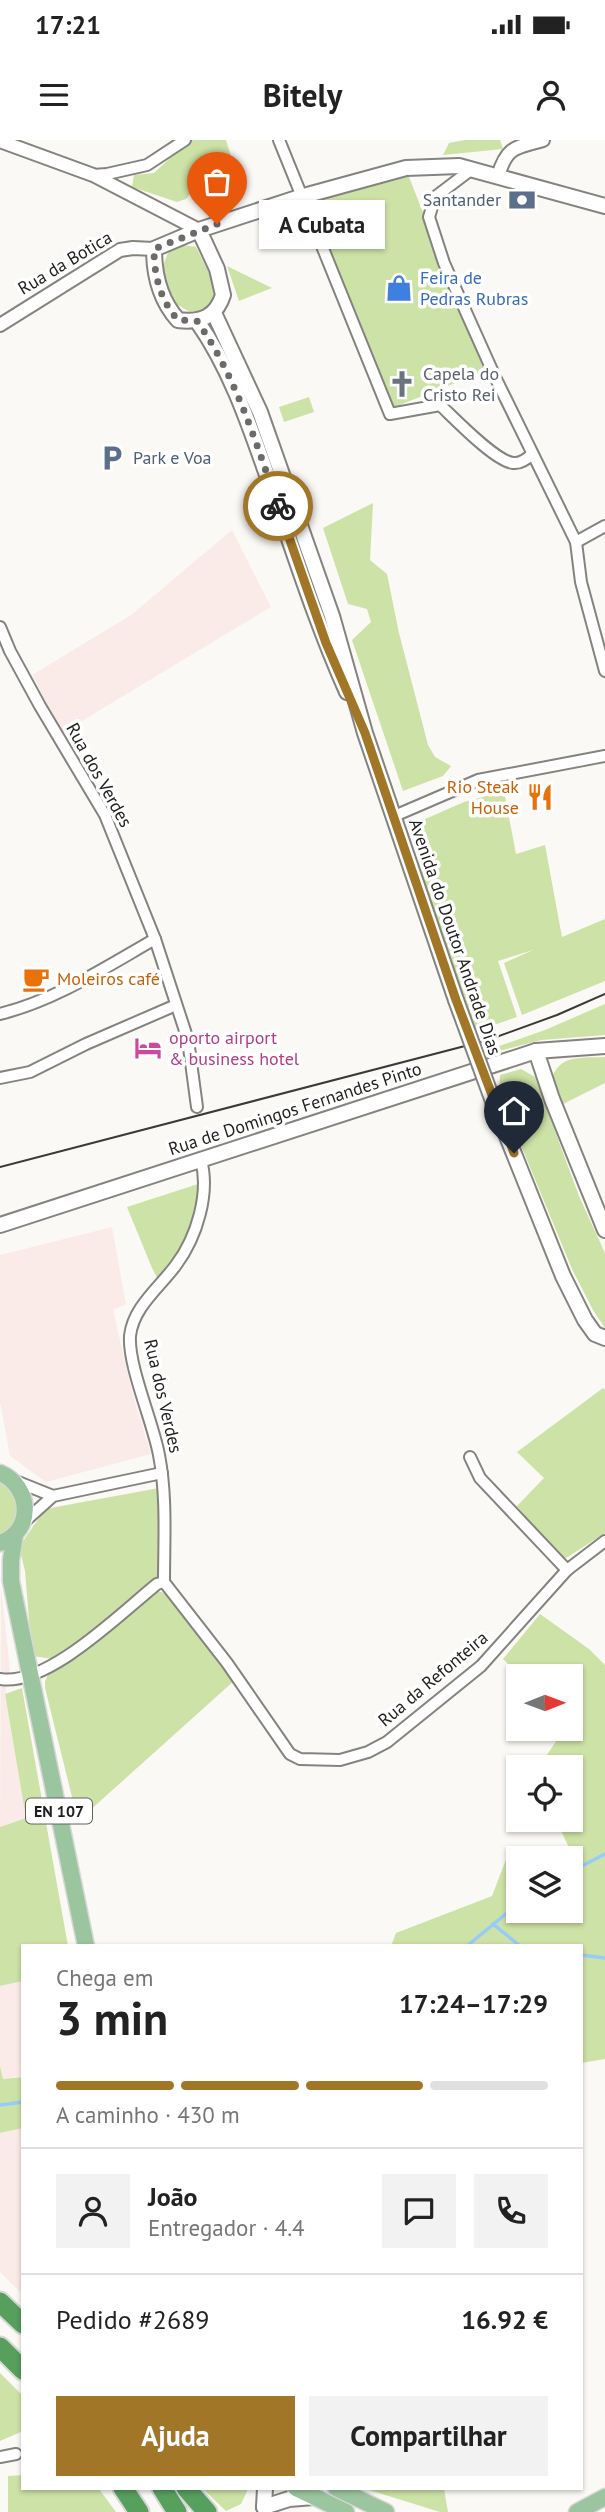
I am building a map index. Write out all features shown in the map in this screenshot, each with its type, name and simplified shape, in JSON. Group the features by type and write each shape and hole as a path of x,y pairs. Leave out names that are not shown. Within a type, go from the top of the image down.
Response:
{"highway":[{"path":"0,2302 21,2323"},
{"path":"0,2347 21,2368"},
{"path":"124,2490 139,2512"},
{"path":"163,2490 177,2512"},
{"path":"188,2490 207,2512"}],"main road":[{"name":"Rua da Botica","path":"154,249 199,230 300,197 406,168 459,166 605,206"},
{"path":"154,249 154,265 165,302 178,320 197,321 214,313 223,295 217,269 199,230"},
{"name":"Avenida do Doutor Andrade Dias","path":"214,313 260,412 341,640 365,733 494,1104 563,1276 585,1320 595,1334 605,1338"},
{"name":"Avenida do Doutor Andrade Dias","path":"197,321 209,338 246,416 321,631 365,733"},
{"name":"Rua de Domingos Fernandes Pinto","path":"0,1225 536,1051 605,1046"},
{"path":"536,1051 552,1099 605,1230"},
{"name":"EN 107","path":"4,1475 20,1489 25,1501 25,1513 18,1529 11,1560 11,1581 86,1944"},
{"path":"0,1543 18,1529"},
{"name":"EN 107","path":"0,1566 11,1581"},
{"path":"261,2510 265,2490"},
{"path":"261,2510 279,2490"},
{"path":"300,2490 346,2512"},
{"path":"340,2490 386,2512"},
{"path":"261,2510 289,2499 314,2497"},
{"path":"577,2512 605,2497"},
{"path":"593,2512 605,2506"}],"street":[{"path":"93,175 147,165 185,140"},
{"path":"279,140 390,414 440,405 499,458 514,464 524,461 532,454"},
{"path":"498,176 503,158 508,152 543,140"},
{"path":"0,141 93,175 199,230"},
{"path":"472,169 435,197 429,217 444,263 496,380 576,542 580,582 605,671"},
{"name":"Rua da Botica","path":"0,326 120,250 133,247 154,249"},
{"path":"576,542 605,526"},
{"name":"Rua dos Verdes","path":"0,627 40,706 105,815 155,939 188,1040 197,1107"},
{"path":"393,817 478,780 605,756"},
{"path":"0,1014 34,1004 89,977 155,939"},
{"path":"0,1078 30,1072 176,1005"},
{"name":"Rua dos Verdes","path":"164,1583 162,1473 130,1337 136,1315 177,1265 192,1237 202,1201 205,1176 201,1160"},
{"path":"470,1457 480,1478 567,1570"},
{"path":"18,1529 53,1496 162,1473"},
{"path":"4,1475 53,1496"},
{"name":"Rua da Refonteira","path":"164,1583 226,1663 290,1754 300,1759 340,1760 368,1752 387,1742 481,1666 567,1570 605,1541"},
{"path":"0,1679 12,1681 54,1665 92,1638 156,1584 164,1583"},
{"path":"0,2457 16,2454"}],"shaded area":[{"path":"232,530 271,607 62,733 32,675 131,615"},
{"path":"112,1227 126,1304 113,1310 132,1392 151,1454 46,1482 10,1456 0,1402 0,1255"},
{"path":"1,1587 10,1668 5,1694 26,1818 0,1827"},
{"path":"21,1981 21,2076 3,2079 0,2065 0,1986"},
{"path":"21,2128 21,2293 0,2272 0,2133"}],"green space":[{"path":"193,140 226,140 239,183 207,193 200,173 193,177 196,187 186,199 177,202 132,187 134,175 154,173"},
{"path":"500,140 503,149 443,155 449,143"},
{"name":"Feira de Pedras Rubras","path":"405,167 486,371 392,408 312,204"},
{"path":"183,245 196,247 212,279 215,296 206,310 190,312 176,304 168,287 163,266 169,250"},
{"path":"227,266 272,288 239,301"},
{"path":"309,397 314,412 284,422 279,407"},
{"path":"373,503 370,560 387,574 428,745 435,757 451,766 443,776 403,791 352,640 371,622 367,609 348,604 323,528"},
{"path":"504,791 516,854 545,845 562,937 605,919 605,981 522,1015 504,963 533,950 498,961 517,1017 473,1032 429,905 412,827 464,802"},
{"path":"605,1004 605,1035 541,1040 480,1056 479,1053 545,1030"},
{"path":"605,1057 605,1083 563,1104 553,1076 556,1069 574,1059"},
{"path":"521,1069 535,1077 579,1196 605,1253 605,1328 572,1269 499,1092 500,1075"},
{"path":"201,1183 181,1253 158,1279 127,1207"},
{"path":"603,1388 605,1533 563,1560 516,1507 544,1478 517,1452"},
{"path":"0,1483 12,1495 16,1509 12,1524 0,1535"},
{"path":"159,1488 163,1577 53,1659 32,1656 25,1571 19,1547 45,1509"},
{"path":"158,1592 167,1595 235,1680 78,1821 45,1681 48,1675 95,1643"},
{"path":"540,1614 589,1649 605,1665 605,2059 583,2063 583,1944 392,1944 396,1933 492,1896 506,1859 506,1923 583,1923 583,1846 568,1846 562,1832 583,1832 583,1755 547,1755 556,1741 583,1741 583,1664 508,1664 503,1659"},
{"path":"22,1688 68,1944 21,1944 21,1981 0,1986 0,1827 26,1818 5,1694"},
{"path":"0,2066 3,2079 21,2077 21,2128 0,2133"},
{"path":"0,2373 21,2394 21,2432 0,2441"},
{"path":"21,2475 21,2490 100,2490 116,2512 8,2512 8,2476"},
{"path":"204,2490 247,2490 241,2504 226,2511"},
{"path":"369,2490 444,2490 448,2512 440,2512"}],"waterway":[{"path":"583,1865 605,1854"},
{"path":"469,1944 506,1914"},
{"path":"493,1924 518,1944"},
{"path":"583,1955 605,1958"},
{"path":"0,2105 21,2102"}],"tram line":[{"path":"0,1167 488,1040 605,994"}],"way so far":[{"path":"217,224 154,249 158,284 165,302 178,320 197,321 209,338 246,416 278,506"}],"place":[{"name":"Santander","path":"522,200"},
{"name":"A Cubata","path":"217,224"},
{"name":"Feira de Pedras Rubras","path":"399,288"},
{"name":"Capela do Cristo Rei","path":"402,384"},
{"name":"Park e Voa","path":"112,458"},
{"name":"Rio Steak House","path":"540,797"},
{"name":"Moleiros café","path":"36,979"},
{"name":"oporto airport & business hotel","path":"148,1048"}],"route":[{"path":"278,506 326,643 365,733 456,1000 514,1153"}]}
